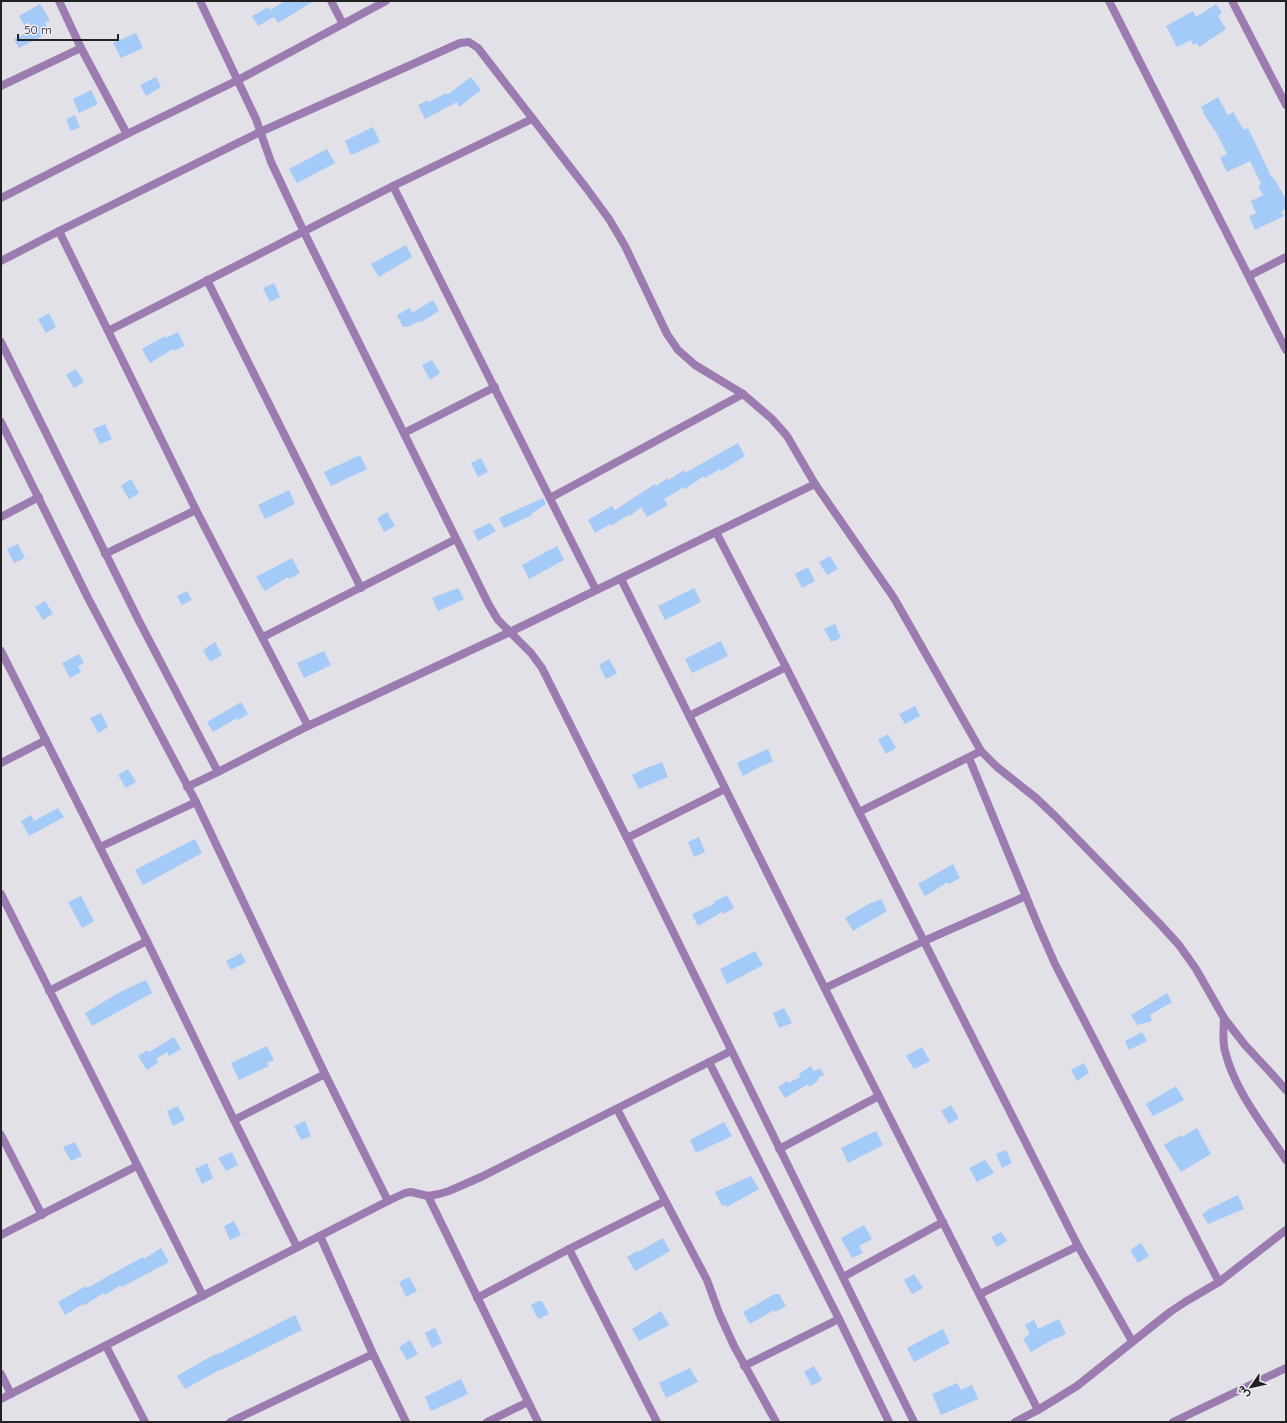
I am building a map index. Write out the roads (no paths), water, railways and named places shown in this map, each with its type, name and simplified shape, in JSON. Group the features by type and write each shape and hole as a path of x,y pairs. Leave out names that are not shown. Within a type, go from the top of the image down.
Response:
{"street":[{"path":"59,1 81,48 127,134"},
{"path":"200,1 256,119 271,162 304,232 456,540 498,620 531,653 542,668 914,1422"},
{"path":"331,1 343,24"},
{"path":"1,198 238,80 386,1"},
{"path":"1109,1 1286,350"},
{"path":"1232,1 1286,105"},
{"path":"1,261 260,132 460,43 469,42 478,48 587,189 609,220 625,246 667,334 678,350 695,365 743,394 772,419 787,436 815,484 894,598 981,751 997,767 1036,798 1055,816 1159,923 1196,969 1224,1018 1245,1045 1286,1090"},
{"path":"1,86 81,48"},
{"path":"108,331 393,186 532,119"},
{"path":"393,186 596,590"},
{"path":"59,231 196,510 308,726"},
{"path":"1249,276 1286,257"},
{"path":"207,280 361,588"},
{"path":"1,342 105,554 218,772"},
{"path":"404,433 495,387"},
{"path":"550,498 743,394"},
{"path":"1,422 88,598 196,802 325,1074 388,1200"},
{"path":"187,787 308,726 510,632 815,484"},
{"path":"1,516 39,497"},
{"path":"105,554 196,510"},
{"path":"716,532 786,667 1078,1246 1132,1341"},
{"path":"263,637 456,540"},
{"path":"620,578 824,988 1038,1410"},
{"path":"1,651 147,941 297,1247"},
{"path":"689,716 786,667"},
{"path":"1,763 46,740"},
{"path":"859,812 981,751"},
{"path":"969,758 1055,964 1219,1282"},
{"path":"627,838 725,789"},
{"path":"100,847 196,802"},
{"path":"1,894 203,1296"},
{"path":"824,988 924,941 1026,896"},
{"path":"49,991 147,941"},
{"path":"1224,1018 1225,1050 1231,1071 1241,1092 1286,1160"},
{"path":"1,1399 388,1200 411,1192 428,1196 449,1191 481,1177 731,1051"},
{"path":"709,1062 839,1319 889,1422"},
{"path":"234,1120 325,1074"},
{"path":"780,1149 879,1096"},
{"path":"617,1108 707,1280 719,1313 744,1366 776,1422"},
{"path":"1,1135 42,1215"},
{"path":"1,1235 137,1166"},
{"path":"428,1196 476,1298 538,1422"},
{"path":"476,1298 665,1201"},
{"path":"843,1277 943,1222"},
{"path":"1015,1422 1077,1386 1132,1341 1185,1302 1219,1282 1286,1230"},
{"path":"320,1236 373,1354 406,1422"},
{"path":"980,1294 1078,1246"},
{"path":"569,1249 657,1422"},
{"path":"744,1366 839,1319"},
{"path":"106,1346 145,1422"},
{"path":"230,1422 373,1354"},
{"path":"1179,1421 1286,1368"},
{"path":"1,1374 11,1394"},
{"path":"487,1422 528,1402"}]}
